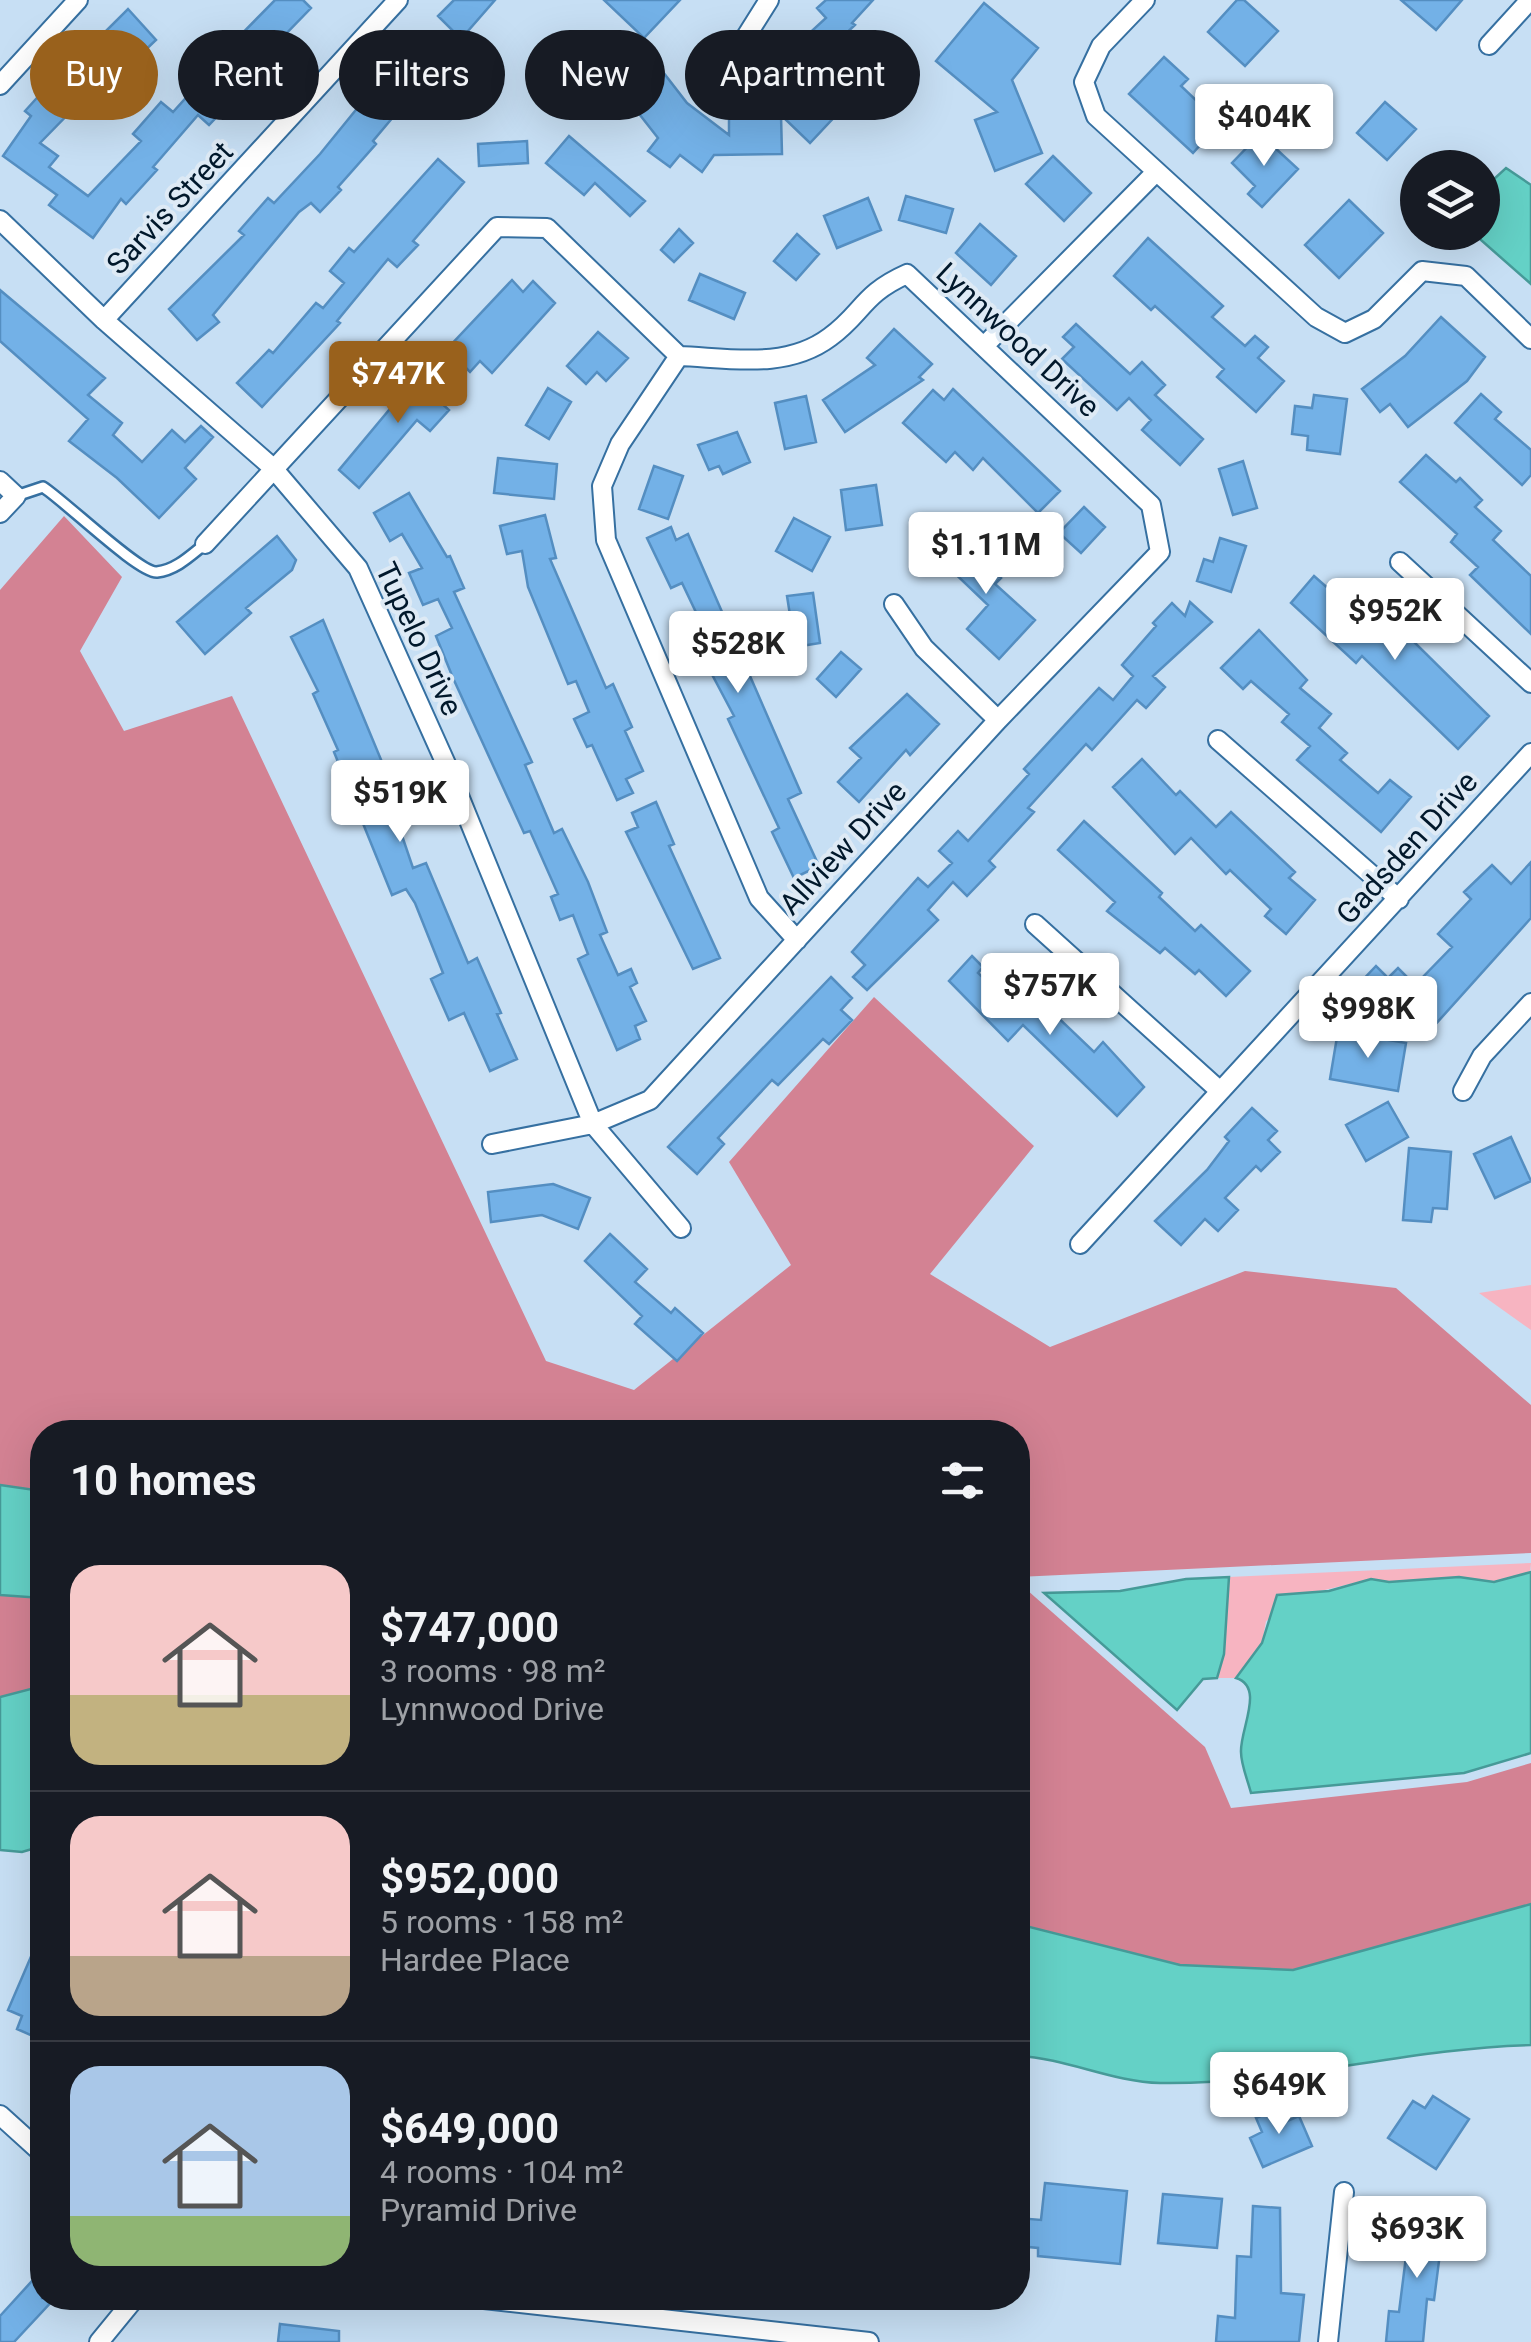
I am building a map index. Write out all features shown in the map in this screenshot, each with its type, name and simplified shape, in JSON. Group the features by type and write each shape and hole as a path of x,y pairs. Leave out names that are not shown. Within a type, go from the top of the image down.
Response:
{"street":[{"path":"0,85 78,0"},
{"name":"Sarvis Street","path":"104,320 398,0"},
{"path":"750,30 768,0"},
{"path":"1144,0 1102,46 1084,82 1096,116 1316,318 1345,333 1374,319 1422,272 1466,276 1531,338"},
{"path":"1489,45 1530,0"},
{"path":"984,344 1156,172"},
{"name":"Tupelo Drive","path":"0,220 104,320 272,467 358,568 446,764 593,1124 681,1228"},
{"path":"204,544 497,227 548,228 678,356 620,444 602,486 606,540 759,898 796,940"},
{"name":"Lynnwood Drive","path":"678,356 782,360 830,337 876,288 907,274 1152,505"},
{"path":"0,481 16,496 0,512"},
{"name":"Allview Drive","path":"492,1144 593,1124 650,1100 998,720 1160,552 1152,505"},
{"path":"1400,562 1531,683"},
{"path":"894,604 924,648 998,720"},
{"path":"1218,740 1399,899"},
{"name":"Gadsden Drive","path":"1080,1244 1531,753"},
{"path":"1036,924 1220,1091"},
{"path":"1463,1091 1482,1056 1531,1003"},
{"path":"0,2115 30,2142"},
{"path":"1328,2342 1344,2192"},
{"path":"99,2342 126,2310"},
{"path":"582,2310 869,2342"}],"lane":[{"path":"16,496 43,486 73,506 138,568 155,573 179,565 204,544"}],"shaded area":[{"path":"1506,168 1531,185 1531,284 1492,250 1500,250 1500,173"},
{"path":"64,516 122,577 80,651 124,731 232,696 546,1361 634,1390 791,1265 729,1162 874,997 1034,1146 930,1274 1050,1347 1245,1271 1396,1288 1531,1405 1531,1553 1030,1576 1030,1420 30,1420 30,1489 0,1485 0,590"},
{"path":"1531,1285 1531,1330 1479,1293"},
{"path":"0,1485 30,1489 30,1597 0,1595"},
{"path":"1531,1563 1530,1573 1494,1582 1459,1577 1389,1582 1371,1579 1316,1592 1266,1621 1262,1643 1236,1678 1217,1678 1224,1654 1229,1577"},
{"path":"1531,1572 1531,1753 1464,1773 1251,1793 1241,1752 1249,1690 1236,1678 1262,1643 1277,1595 1329,1591 1371,1579 1389,1582 1459,1577 1494,1582"},
{"path":"1229,1577 1224,1654 1217,1678 1203,1679 1177,1710 1044,1593 1120,1591 1186,1579"},
{"path":"1030,1593 1205,1747 1231,1808 1467,1782 1531,1763 1531,1904 1293,1970 1180,1965 1030,1927"},
{"path":"0,1595 30,1597 30,1689 0,1697"},
{"path":"30,1689 30,1850 22,1852 0,1850 0,1697"},
{"path":"1531,1904 1531,2045 1438,2052 1207,2082 1142,2082 1030,2057 1030,1927 1180,1965 1293,1970"}],"building":[{"path":"275,0 303,0 311,8 290,30 246,30"},
{"path":"454,0 495,0 469,30 452,30 438,16"},
{"path":"604,0 680,0 652,30 636,30"},
{"path":"826,0 873,0 850,30 813,30 826,18 817,8"},
{"path":"1237,0 1244,0 1278,31 1245,66 1208,32"},
{"path":"1401,0 1462,0 1436,30"},
{"path":"984,3 1038,48 1012,80 1042,153 995,171 975,120 997,112 936,61"},
{"path":"128,9 147,30 107,30"},
{"path":"1164,57 1188,79 1181,86 1220,123 1193,153 1129,94"},
{"path":"665,75 685,100 685,120 709,120 729,135 729,120 781,120 782,154 714,155 702,172 680,155 670,167 648,151 658,138 644,120 665,120"},
{"path":"161,102 173,112 178,106 178,120 194,120 153,167 157,170 126,204 121,199 93,238 49,205 57,195 3,156 30,117 62,120 40,143 58,156 49,167 88,196 141,141 133,134 145,120 158,120"},
{"path":"1385,102 1416,129 1387,160 1357,133"},
{"path":"348,120 391,120 373,141 376,144 338,187 341,190 320,212 311,203 299,212 213,315 219,322 197,340 169,309 244,235 239,231 268,198 274,203"},
{"path":"786,120 832,120 810,143"},
{"path":"1260,134 1298,169 1262,207 1248,194 1255,186 1232,163"},
{"path":"569,136 645,201 630,216 595,183 584,195 546,163"},
{"path":"527,141 528,163 479,166 478,144"},
{"path":"1053,156 1091,193 1064,221 1026,184"},
{"path":"438,159 464,182 413,241 418,245 397,267 388,259 337,321 340,323 262,407 237,383 269,350 273,353 316,303 323,308 344,283 330,271 349,248 354,252"},
{"path":"906,196 953,209 946,233 899,220"},
{"path":"868,198 881,230 837,248 824,216"},
{"path":"1349,200 1383,233 1339,278 1305,245"},
{"path":"980,224 1016,256 991,285 956,253"},
{"path":"679,229 693,243 674,262 661,250"},
{"path":"797,234 819,254 796,280 774,261"},
{"path":"1148,238 1223,306 1212,317 1245,346 1255,336 1268,347 1258,358 1284,381 1256,412 1217,377 1224,369 1155,306 1151,310 1114,276"},
{"path":"700,274 745,293 734,319 689,300"},
{"path":"512,280 523,292 533,281 555,303 492,373 480,361 470,372 447,349"},
{"path":"0,290 105,378 88,395 122,423 113,435 142,462 172,430 185,442 201,426 213,437 185,468 196,479 159,518 117,478 69,441 88,419 0,341"},
{"path":"1441,317 1485,357 1467,381 1408,427 1390,404 1380,412 1362,389 1405,356"},
{"path":"1076,324 1130,374 1142,362 1165,385 1155,395 1203,439 1180,465 1142,430 1151,420 1129,398 1117,410 1062,359 1074,347 1063,337"},
{"path":"894,329 932,364 919,377 923,380 845,432 823,400 875,365 867,358"},
{"path":"598,332 628,358 606,381 597,372 586,384 567,366"},
{"path":"424,368 447,388 438,400 449,410 430,431 417,420 359,488 339,470"},
{"path":"548,388 571,402 549,439 526,425"},
{"path":"953,389 1060,491 1038,513 983,458 973,470 955,452 946,462 903,423 933,390 944,400"},
{"path":"1481,394 1501,412 1495,419 1531,450 1531,475 1522,485 1455,423"},
{"path":"1314,395 1347,399 1340,454 1307,450 1308,436 1292,434 1295,406 1312,408"},
{"path":"806,396 816,442 785,449 775,403"},
{"path":"737,432 750,462 723,474 719,466 709,470 698,445"},
{"path":"1426,455 1456,482 1460,478 1482,500 1475,507 1501,531 1493,540 1531,576 1531,634 1470,575 1478,567 1451,542 1457,534 1400,482"},
{"path":"498,458 557,464 554,499 494,493"},
{"path":"1243,461 1257,508 1233,515 1219,469"},
{"path":"654,466 683,476 668,519 639,509"},
{"path":"876,485 882,525 846,530 841,490"},
{"path":"409,493 447,557 450,556 464,588 454,592 532,762 525,765 554,833 562,829 588,882 607,932 600,935 618,975 631,969 637,983 630,987 646,1021 635,1026 640,1039 617,1050 578,959 588,954 573,915 560,920 551,897 558,894 530,831 524,833 436,636 452,628 438,599 423,605 409,573 422,568 402,534 390,541 374,513"},
{"path":"1084,507 1105,527 1081,553 1059,533"},
{"path":"545,515 556,558 550,559 606,688 613,684 632,727 625,731 643,771 626,779 633,793 617,800 592,745 587,747 574,719 589,712 576,681 568,684 528,587 522,551 507,554 500,526"},
{"path":"794,518 830,537 812,571 776,551"},
{"path":"671,527 676,540 688,534 801,793 788,799 819,866 794,878 772,832 779,828 728,719 734,716 689,631 702,625 682,583 671,588 647,538"},
{"path":"947,527 1001,578 995,584 1035,620 999,659 967,629 988,605 946,565 951,559 933,542"},
{"path":"277,536 296,560 292,570 246,608 251,613 205,654 177,622"},
{"path":"1220,538 1246,546 1231,592 1197,581 1204,559 1213,562"},
{"path":"1314,576 1389,642 1401,629 1489,716 1458,749 1362,656 1356,663 1291,603"},
{"path":"813,593 820,643 795,647 787,596"},
{"path":"1190,602 1212,622 1153,676 1165,687 1146,708 1137,700 1092,750 1086,744 1028,808 1034,812 989,861 995,867 967,896 953,882 928,910 938,920 867,990 853,977 865,965 852,952 918,878 928,887 952,863 939,851 958,831 968,841 1029,774 1024,769 1099,688 1113,700 1133,676 1122,665 1156,626 1153,623 1172,603 1185,616"},
{"path":"323,620 394,791 399,789 411,818 398,824 413,868 426,863 468,963 477,958 501,1013 497,1014 517,1059 490,1071 464,1013 449,1020 431,979 443,973 415,903 406,889 392,895 334,752 338,750 313,694 318,691 291,637"},
{"path":"1259,630 1307,680 1300,688 1331,714 1319,728 1347,753 1340,760 1378,793 1390,780 1411,797 1381,832 1297,760 1310,746 1282,722 1289,714 1251,681 1243,689 1221,668"},
{"path":"841,652 861,669 836,697 817,679"},
{"path":"907,694 939,724 910,755 906,750 859,802 838,782 861,758 850,748"},
{"path":"1142,759 1176,795 1180,791 1216,827 1231,812 1295,872 1289,878 1315,900 1286,934 1265,916 1271,909 1230,870 1226,874 1191,838 1175,854 1113,787"},
{"path":"656,802 674,844 669,846 720,958 693,969 626,832 638,827 632,813"},
{"path":"1084,821 1162,893 1159,897 1195,931 1201,925 1250,971 1226,996 1199,970 1195,974 1165,948 1160,953 1107,911 1115,902 1058,850"},
{"path":"1531,862 1531,918 1425,1036 1410,1021 1407,1038 1356,987 1376,966 1388,978 1398,968 1415,985 1452,947 1438,934 1471,899 1464,892 1492,865 1511,884"},
{"path":"972,956 983,967 978,973 1007,1000 1017,990 1042,1013 1047,1007 1094,1052 1103,1042 1144,1087 1117,1116 1023,1025 1008,1041 949,981"},
{"path":"831,977 852,998 841,1010 852,1020 829,1044 823,1039 778,1085 772,1080 718,1138 724,1144 697,1174 668,1147"},
{"path":"1338,1031 1406,1043 1398,1091 1330,1079"},
{"path":"1388,1102 1408,1137 1366,1161 1346,1125"},
{"path":"1252,1108 1277,1131 1268,1140 1280,1152 1261,1171 1256,1166 1225,1198 1238,1210 1218,1231 1205,1219 1181,1245 1155,1221 1207,1170 1229,1141 1225,1137"},
{"path":"1511,1137 1531,1181 1495,1198 1474,1154"},
{"path":"1409,1148 1451,1152 1447,1209 1433,1208 1431,1222 1403,1220"},
{"path":"553,1184 590,1198 578,1229 542,1215 491,1222 488,1192"},
{"path":"610,1234 647,1269 635,1282 671,1313 675,1308 703,1333 677,1361 635,1324 642,1316 585,1261"},
{"path":"30,1959 30,2035 17,2029 22,2016 8,2010"},
{"path":"1433,2096 1469,2119 1436,2169 1388,2138 1413,2101 1425,2108"},
{"path":"1281,2107 1287,2121 1299,2116 1312,2146 1263,2167 1250,2138 1262,2132 1256,2118"},
{"path":"1045,2183 1127,2191 1120,2264 1038,2256 1038,2248 1030,2247 1030,2219 1041,2220"},
{"path":"1163,2194 1222,2199 1217,2248 1158,2243"},
{"path":"1253,2206 1280,2208 1281,2293 1304,2295 1299,2342 1216,2342 1218,2316 1235,2318 1237,2256 1251,2257"},
{"path":"1411,2217 1444,2222 1434,2300 1427,2299 1423,2342 1386,2342 1389,2311 1399,2312"},
{"path":"30,2283 30,2310 44,2310 14,2342 0,2342 0,2316"},
{"path":"280,2324 339,2331 339,2342 278,2342"}]}
